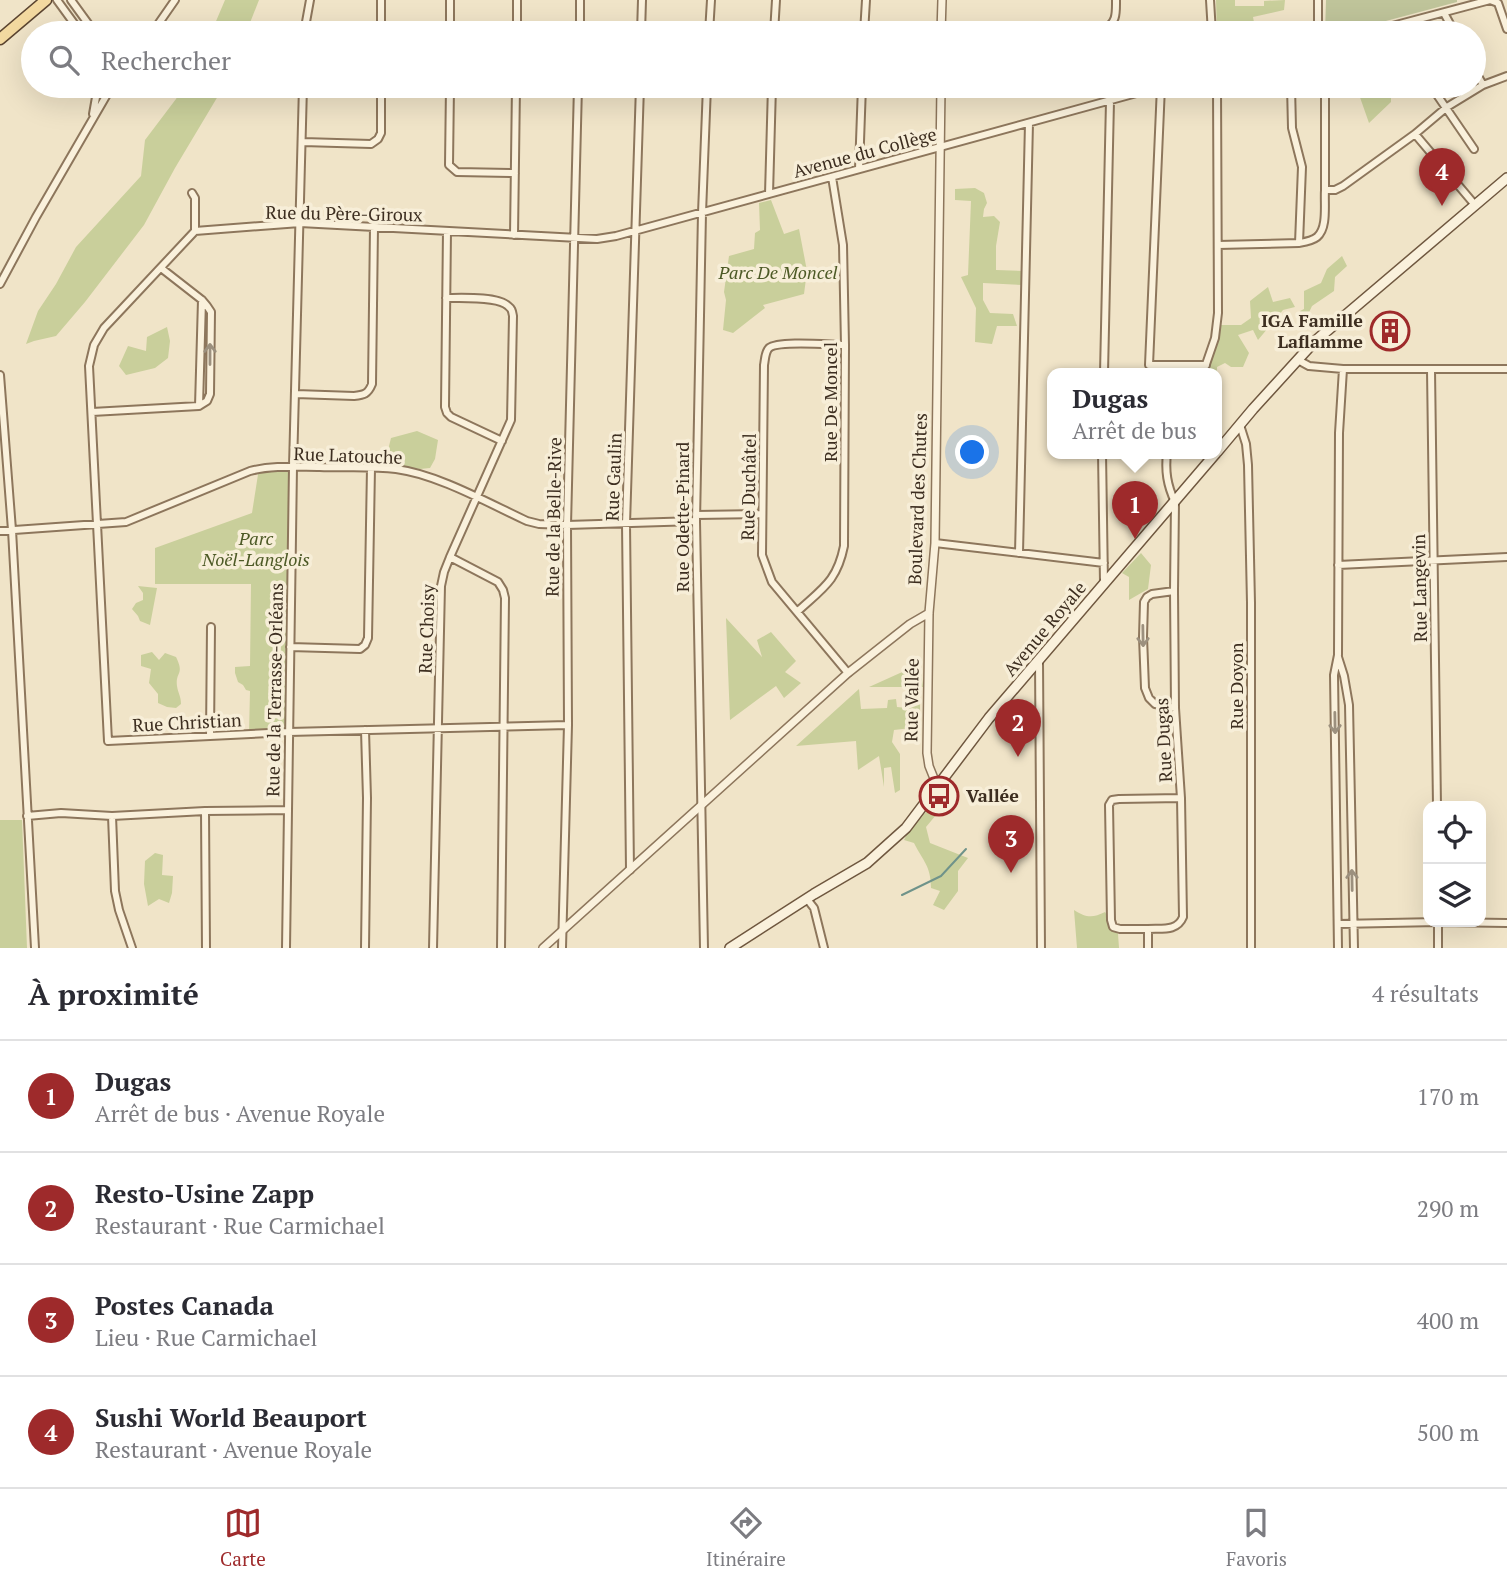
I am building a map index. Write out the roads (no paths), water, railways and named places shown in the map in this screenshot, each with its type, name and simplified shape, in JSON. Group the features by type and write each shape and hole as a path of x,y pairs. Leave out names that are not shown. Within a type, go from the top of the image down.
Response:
{"main road":[{"path":"22,21 46,0"},
{"path":"0,40 21,22"},
{"name":"Avenue Royale","path":"1222,447 1314,342 1507,177"},
{"name":"Avenue Royale","path":"730,948 867,863 906,828 989,718 1212,459"}],"street":[{"path":"57,0 72,21"},
{"path":"71,0 86,21"},
{"path":"160,21 174,0"},
{"path":"306,21 310,0"},
{"path":"381,21 382,0"},
{"path":"450,0 450,21"},
{"path":"517,0 517,21"},
{"path":"579,21 580,0"},
{"path":"641,21 642,0"},
{"path":"710,21 711,0"},
{"path":"775,21 776,0"},
{"path":"865,21 866,0"},
{"path":"942,0 942,21"},
{"path":"1115,21 1116,0"},
{"path":"1210,0 1211,21"},
{"path":"1318,0 1318,21"},
{"path":"1420,21 1463,3 1490,0 1498,4 1507,29"},
{"path":"1444,13 1448,21"},
{"path":"1486,84 1507,76"},
{"path":"93,119 96,98"},
{"path":"0,284 105,98"},
{"name":"Rue de la Terrasse-Orléans","path":"286,948 289,647 303,98"},
{"path":"303,142 371,144 381,133 381,98"},
{"path":"450,98 449,165 452,169 457,172 515,173"},
{"path":"514,235 516,98"},
{"name":"Rue de la Belle-Rive","path":"562,948 568,725 567,525 578,98"},
{"name":"Rue Gaulin","path":"631,870 626,524 640,98"},
{"name":"Rue Odette-Pinard","path":"704,948 696,518 707,98"},
{"path":"769,194 772,98"},
{"path":"859,169 862,98"},
{"name":"Boulevard des Chutes","path":"929,613 934,543 941,98"},
{"name":"Avenue du Collège","path":"575,238 597,239 635,231 1120,98"},
{"path":"1161,98 1149,365 1190,368"},
{"path":"1204,368 1214,338 1218,313 1217,98"},
{"path":"1291,98 1292,128 1302,167 1299,243"},
{"path":"1218,245 1299,243 1319,236 1323,227 1325,190 1325,98"},
{"path":"1441,98 1474,149"},
{"path":"1325,190 1335,190 1343,186 1462,98"},
{"path":"1104,368 1110,101"},
{"path":"1019,554 1029,123"},
{"path":"1415,134 1475,205"},
{"name":"Rue De Moncel","path":"798,611 834,576 841,563 844,546 843,245 832,177"},
{"path":"96,525 89,366 94,345 104,328 195,231 195,198 191,193"},
{"name":"Rue du Père-Giroux","path":"195,231 300,223 575,238"},
{"path":"296,394 354,396 369,391 372,384 374,227"},
{"path":"447,231 445,407 451,417 502,441"},
{"path":"92,412 199,406 207,401 210,394 211,312 202,300 161,268"},
{"name":"Rue Choisy","path":"433,948 441,586 450,557 512,413 511,308 498,300 446,298"},
{"name":"Rue Duchâtel","path":"845,345 789,343 770,348 766,354 762,555 772,582 848,673"},
{"path":"1298,360 1309,366 1343,369 1507,369"},
{"path":"1338,948 1335,675 1338,655 1339,433 1343,369"},
{"name":"Rue Langevin","path":"1431,370 1437,801"},
{"path":"0,375 12,530 35,948"},
{"name":"Rue Doyon","path":"1240,425 1246,444 1248,465 1251,948"},
{"path":"1102,459 1104,583"},
{"name":"Rue Dugas","path":"1167,459 1166,476 1175,502 1175,708 1181,798 1183,917 1180,924 1174,928 1113,927 1109,805 1112,800 1119,799 1181,798"},
{"name":"Rue Latouche","path":"0,531 125,522 259,468 293,467 398,469 437,480 539,524 626,524 762,514"},
{"path":"289,647 360,649 365,645 368,638 371,468"},
{"name":"Rue Christian","path":"96,525 108,741 289,732 568,725"},
{"path":"934,543 1104,563"},
{"path":"450,557 498,582 505,598 500,948"},
{"path":"1338,565 1507,557"},
{"path":"1174,591 1152,594 1143,601 1143,637 1145,688 1149,698 1155,704 1175,708"},
{"path":"543,948 848,673 910,624 929,613"},
{"name":"Rue Vallée","path":"929,613 927,753 937,786"},
{"path":"210,736 211,627"},
{"path":"1338,655 1349,705 1354,948"},
{"path":"1039,661 1041,948"},
{"path":"365,730 365,948"},
{"path":"27,817 61,813 112,816 287,810"},
{"path":"205,811 206,948"},
{"path":"112,816 115,891 132,948"},
{"path":"807,899 814,908 824,948"},
{"path":"1338,924 1423,922"},
{"path":"1486,923 1507,923"},
{"path":"1438,927 1438,948"},
{"path":"1148,929 1148,948"}],"waterway":[{"path":"902,895 941,876 966,849"}],"place":[{"name":"Sushi World Beauport","path":"1442,206"},
{"name":"IGA Famille Laflamme","path":"1390,331"},
{"name":"Dugas","path":"1135,539"},
{"name":"Resto-Usine Zapp","path":"1018,757"},
{"name":"Vallée","path":"939,796"},
{"name":"Postes Canada","path":"1011,873"}],"park label":[{"name":"Parc De Moncel","path":"778,273"},
{"name":"Parc Noël-Langlois","path":"256,549"}]}
